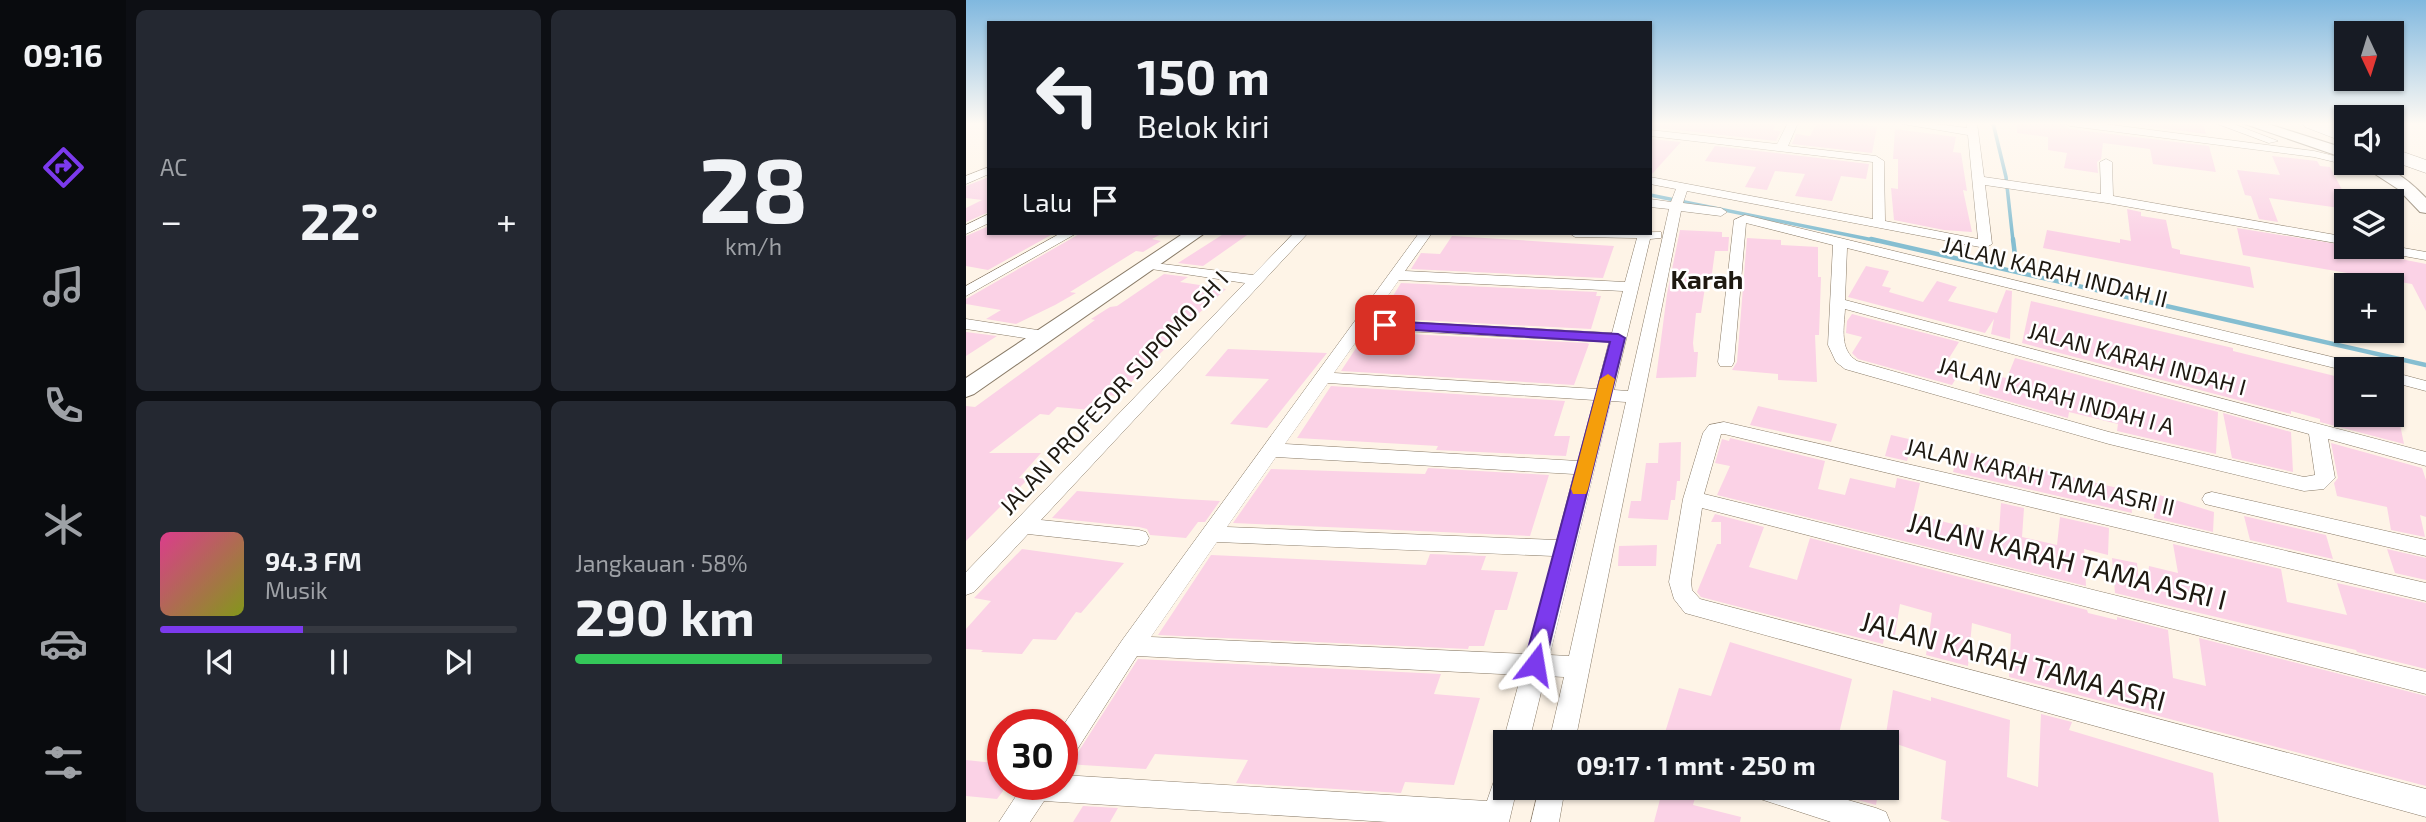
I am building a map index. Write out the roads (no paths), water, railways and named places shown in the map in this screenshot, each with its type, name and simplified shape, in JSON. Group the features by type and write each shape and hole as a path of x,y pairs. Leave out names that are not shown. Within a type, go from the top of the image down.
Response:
{"highway":[{"path":"2404,165 2426,167"}],"street":[{"path":"1878,161 1878,224"},
{"path":"1654,196 1878,224 1984,244 1976,161"},
{"path":"2106,162 2107,199"},
{"path":"966,180 987,171"},
{"path":"2396,175 2426,208"},
{"path":"1978,180 2107,199 2334,239"},
{"path":"1654,196 1679,198 1721,212"},
{"path":"1565,730 1679,198"},
{"path":"966,230 987,219"},
{"name":"JALAN KARAH INDAH II","path":"1726,362 1740,220 1746,219 2334,363"},
{"path":"966,292 1066,235"},
{"path":"966,389 1193,235"},
{"path":"1255,279 1299,235"},
{"path":"1078,726 1131,646 1424,235"},
{"path":"1519,730 1644,235"},
{"path":"1652,235 1670,236"},
{"name":"JALAN KARAH INDAH I A","path":"1840,243 1836,345 1846,363 2109,438 2289,482 2311,484 2322,482 2325,478 2317,430"},
{"path":"2404,252 2426,256"},
{"name":"JALAN PROFESOR SUPOMO SH I","path":"1151,265 1255,279"},
{"path":"1394,275 1631,288"},
{"name":"JALAN PROFESOR SUPOMO SH I","path":"966,586 1255,279"},
{"name":"JALAN KARAH INDAH I","path":"1837,303 2426,459"},
{"path":"966,324 1044,336"},
{"path":"1360,324 1618,338"},
{"path":"1322,377 1636,397"},
{"path":"2404,381 2425,388"},
{"name":"JALAN KARAH TAMA ASRI II","path":"1693,499 1712,433 1717,429 1727,428 2426,592"},
{"path":"1271,450 1585,468"},
{"name":"JALAN KARAH TAMA ASRI I","path":"1693,499 1723,504 2426,683"},
{"name":"JALAN KARAH TAMA ASRI","path":"1693,499 1680,582 1682,593 1693,606 2426,803"},
{"path":"2212,499 2426,548"},
{"path":"1023,526 1139,538"},
{"path":"1213,534 1565,548"},
{"path":"1131,646 1578,667"},
{"path":"1078,789 1496,818 1501,800"},
{"path":"1013,822 1029,800"},
{"path":"1545,822 1550,800"},
{"path":"1803,800 1876,822"}],"waterway":[{"path":"2002,161 2013,241"},
{"path":"1652,195 1878,241"},
{"path":"1871,239 2426,365"},
{"path":"2013,239 2017,272"}],"district":[{"name":"Karah","path":"1707,280"}]}
